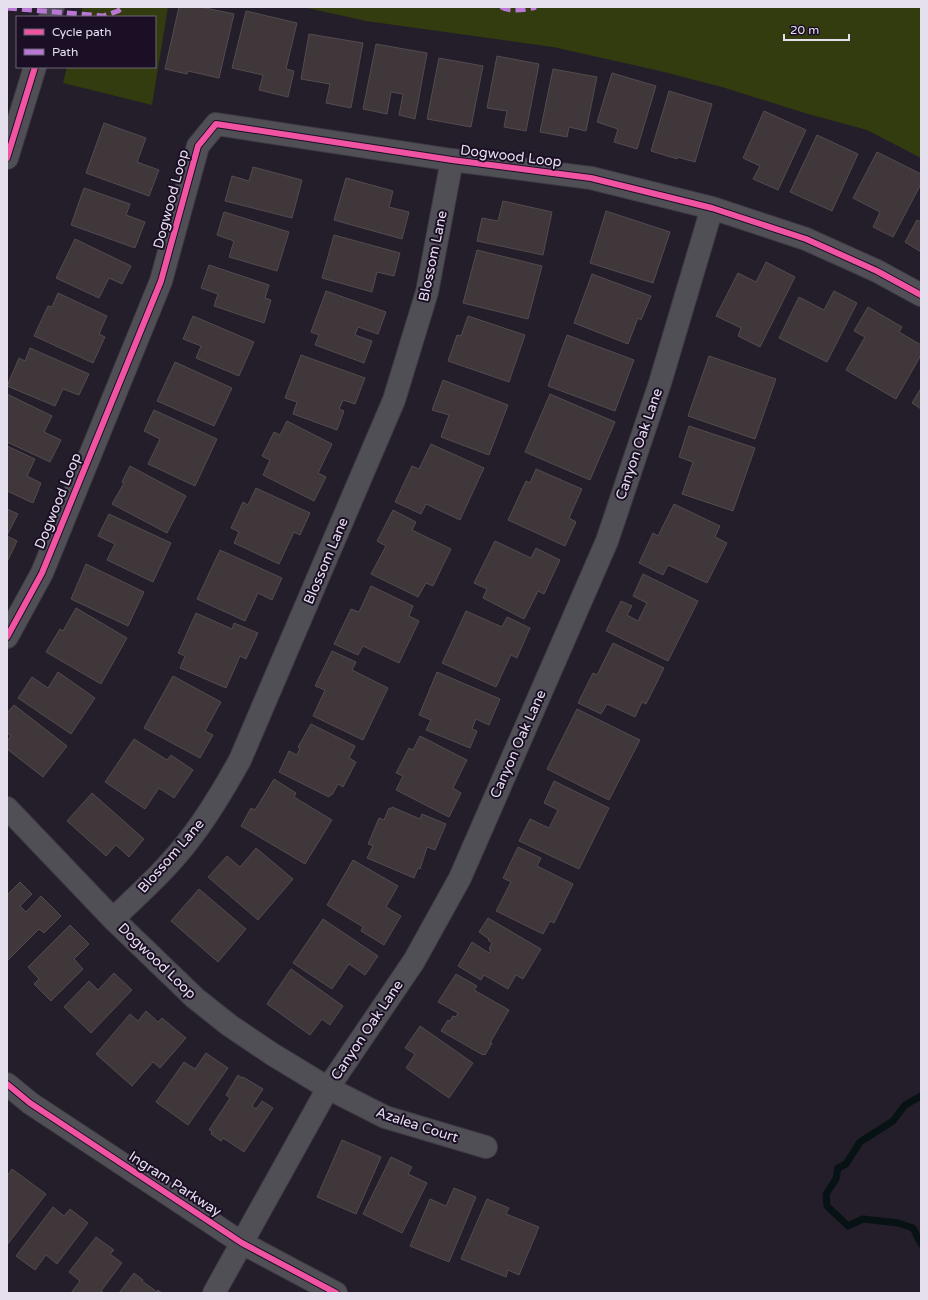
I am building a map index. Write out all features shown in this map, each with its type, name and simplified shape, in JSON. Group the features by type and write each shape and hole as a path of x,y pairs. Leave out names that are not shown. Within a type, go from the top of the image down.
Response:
{"street":[{"path":"7,158 35,68"},
{"name":"Dogwood Loop","path":"7,637 42,573 158,288 198,146 216,124 452,160 591,178 712,208 806,240 877,271 921,295"},
{"name":"Blossom Lane","path":"113,919 156,878 190,839 218,800 240,760 394,400 427,292 452,160"},
{"name":"Canyon Oak Lane","path":"214,1293 328,1088 414,961 460,878 607,541 660,383 712,208"},
{"name":"Dogwood Loop","path":"7,808 113,919 195,998 229,1025 272,1054 328,1088"},
{"name":"Ingram Parkway","path":"7,1084 30,1103 242,1243 336,1293"},
{"name":"Azalea Court","path":"328,1088 385,1117 486,1147"}],"green space":[{"path":"83,7 168,7 152,105 63,83 67,68 156,68 156,16 80,16"},
{"path":"303,7 921,7 921,158 867,130 808,114 722,87 660,71 553,47 366,21"}],"building":[{"path":"179,7 201,7 234,14 219,78 188,71 187,74 165,69"},
{"path":"246,11 297,23 286,69 294,71 288,97 259,90 263,75 232,68"},
{"path":"309,34 363,43 351,108 326,103 330,84 301,79"},
{"path":"376,44 427,53 415,119 399,115 403,94 391,92 387,114 363,109"},
{"path":"497,56 539,64 526,131 504,127 507,111 487,108"},
{"path":"439,58 483,66 471,127 427,119"},
{"path":"553,69 597,77 586,131 569,127 567,137 540,132"},
{"path":"612,73 656,86 637,149 614,142 618,129 597,122"},
{"path":"669,91 712,104 695,162 677,157 677,159 651,151"},
{"path":"764,111 806,130 778,190 753,179 760,166 743,158"},
{"path":"104,123 146,138 137,162 159,170 149,196 86,173"},
{"path":"817,135 858,154 832,211 790,192"},
{"path":"877,152 921,174 921,184 893,237 873,227 880,212 853,198"},
{"path":"253,167 302,180 292,218 225,201 232,176 249,181"},
{"path":"346,178 393,191 389,207 409,212 402,239 334,220"},
{"path":"84,188 130,204 126,215 145,222 135,248 71,225"},
{"path":"503,201 552,212 543,255 477,241 482,218 498,221"},
{"path":"606,211 670,232 653,283 590,263"},
{"path":"224,212 289,232 277,271 229,257 234,241 217,235"},
{"path":"917,220 921,222 921,252 905,242"},
{"path":"334,235 400,253 394,276 377,272 372,292 322,278"},
{"path":"75,239 131,266 122,284 109,278 99,298 56,278"},
{"path":"477,250 542,266 528,319 463,303"},
{"path":"766,262 795,277 760,347 738,336 741,328 716,316 738,273 756,282"},
{"path":"209,265 269,285 265,298 271,300 264,323 214,306 218,294 201,288"},
{"path":"592,274 651,296 641,320 638,318 628,344 574,323"},
{"path":"326,291 386,312 378,334 358,327 355,335 372,341 364,363 315,345 319,335 311,332"},
{"path":"834,291 857,303 827,362 779,338 799,297 824,310"},
{"path":"58,293 107,316 99,334 105,337 93,363 34,336 48,306 52,307"},
{"path":"868,307 902,327 899,332 921,345 921,355 896,399 846,370 865,337 854,331"},
{"path":"193,316 254,342 239,376 196,358 201,346 183,339"},
{"path":"468,316 525,335 509,382 448,361 457,335 461,336"},
{"path":"567,335 634,360 615,411 548,386"},
{"path":"30,348 89,374 79,395 63,389 55,406 7,386 19,358 25,361"},
{"path":"301,355 365,378 355,404 343,400 339,409 344,411 337,430 293,414 297,402 285,398"},
{"path":"709,356 776,379 755,439 688,416"},
{"path":"175,362 232,388 214,426 157,401"},
{"path":"443,380 508,405 489,455 441,437 449,415 432,410"},
{"path":"921,388 921,409 912,403"},
{"path":"7,394 52,416 44,432 61,440 50,462 7,442"},
{"path":"550,394 615,422 590,480 525,452"},
{"path":"154,410 217,439 195,486 148,464 160,439 144,431"},
{"path":"287,421 332,444 318,473 326,477 314,501 263,475 270,460 262,456 274,432 280,435"},
{"path":"689,426 755,448 733,511 682,494 693,462 679,457"},
{"path":"431,444 484,468 460,520 426,504 421,514 395,502 412,466 419,469"},
{"path":"7,446 35,459 27,476 41,483 33,503 7,491"},
{"path":"130,466 186,496 167,533 112,504 124,483 122,482"},
{"path":"536,469 582,489 569,518 576,522 565,546 508,520 526,481 530,483"},
{"path":"256,488 310,513 300,535 294,532 279,564 234,543 239,532 231,528 243,502 248,505"},
{"path":"674,504 720,526 715,537 727,543 707,583 668,565 663,575 639,563 653,533 658,536"},
{"path":"7,509 18,514 7,535"},
{"path":"393,510 416,522 412,530 451,549 433,586 426,583 418,597 371,574 386,546 377,541"},
{"path":"109,514 171,543 153,582 107,560 115,544 98,536"},
{"path":"7,536 17,541 7,562"},
{"path":"495,541 531,558 536,548 560,560 544,594 538,591 524,619 483,598 487,589 474,583"},
{"path":"220,550 282,578 272,600 258,593 245,621 197,599"},
{"path":"86,564 144,592 128,626 71,599"},
{"path":"643,574 698,601 668,661 606,631 621,601 632,606 627,615 638,621 647,603 633,596"},
{"path":"371,586 413,606 409,616 419,621 399,663 363,646 358,655 334,644 351,609 359,612"},
{"path":"76,608 127,638 101,684 46,652 60,629 63,631"},
{"path":"466,611 502,627 507,617 530,628 517,658 511,655 496,687 442,663"},
{"path":"196,613 232,629 234,623 258,633 246,659 240,656 226,688 180,668 185,656 178,653"},
{"path":"613,643 664,668 646,704 642,702 635,717 607,704 601,714 578,703 593,673 597,675"},
{"path":"332,651 356,662 352,670 388,688 363,740 313,716 325,690 315,686"},
{"path":"58,672 95,698 71,734 18,698 32,677 48,688"},
{"path":"437,672 500,699 489,725 476,719 472,729 477,731 470,748 426,730 431,720 419,715"},
{"path":"173,676 221,702 205,731 213,735 200,758 144,728"},
{"path":"14,705 67,746 43,777 7,749 7,741 11,736 7,733 7,713"},
{"path":"577,709 640,740 609,800 547,769"},
{"path":"311,724 355,746 349,758 356,762 343,787 338,784 332,795 331,794 329,797 279,772 289,751 297,755 300,748 298,747"},
{"path":"420,736 467,760 453,788 461,793 449,817 396,790 403,776 396,773 409,748 413,750"},
{"path":"134,739 167,760 171,755 193,770 174,798 159,788 145,809 105,782"},
{"path":"274,779 296,793 294,797 332,820 305,864 241,826 251,808 255,810"},
{"path":"554,781 609,808 579,869 519,841 530,819 549,828 558,810 544,803"},
{"path":"92,793 144,839 129,857 116,845 106,856 67,821"},
{"path":"392,807 420,819 422,814 446,824 435,850 427,847 420,869 418,868 414,878 367,858 373,846 368,844 379,818 384,820 389,808 391,809"},
{"path":"518,847 541,858 537,866 573,884 554,923 550,921 543,934 496,911 511,882 503,878"},
{"path":"256,848 293,879 258,920 208,877 227,856 240,867"},
{"path":"353,860 398,886 386,907 401,916 384,945 361,931 363,927 327,905"},
{"path":"20,882 32,894 20,906 26,912 41,896 61,916 44,933 39,929 7,961 7,895"},
{"path":"199,889 246,929 218,962 171,921"},
{"path":"488,918 541,949 523,979 516,975 508,989 484,975 481,980 458,966 472,942 489,953 491,950 489,949 492,943 479,932"},
{"path":"323,919 378,956 365,975 349,964 332,989 293,963"},
{"path":"70,925 89,944 74,959 83,969 51,1001 34,984 39,979 28,967"},
{"path":"291,969 343,1006 330,1025 322,1019 310,1035 267,1004"},
{"path":"114,973 132,990 91,1033 64,1007 89,981 98,990"},
{"path":"456,974 477,986 474,990 509,1010 490,1043 492,1043 485,1055 441,1031 448,1020 450,1021 453,1016 456,1017 458,1013 438,1002"},
{"path":"146,1011 158,1022 162,1018 186,1038 160,1068 153,1062 132,1086 96,1054 130,1014 138,1021"},
{"path":"420,1026 473,1063 449,1098 406,1068 415,1054 405,1048"},
{"path":"206,1053 228,1068 188,1125 156,1102 184,1062 195,1069"},
{"path":"238,1075 263,1089 252,1106 256,1109 262,1101 273,1108 244,1152 223,1138 221,1141 211,1134 212,1131 209,1130 230,1098 226,1095"},
{"path":"342,1140 381,1157 356,1214 317,1197"},
{"path":"391,1157 412,1167 408,1174 427,1183 402,1233 363,1214"},
{"path":"12,1169 46,1194 7,1245 7,1176"},
{"path":"454,1188 476,1197 449,1262 410,1246 430,1199 446,1206"},
{"path":"487,1199 509,1208 506,1214 539,1227 519,1275 508,1270 506,1277 461,1259"},
{"path":"53,1207 64,1216 70,1209 88,1223 57,1264 46,1255 35,1270 16,1256"},
{"path":"96,1237 114,1250 110,1254 122,1263 101,1291 104,1293 71,1293 80,1281 69,1272"},
{"path":"134,1273 157,1292 158,1290 162,1293 119,1293"}],"waterway":[{"path":"921,1096 905,1105 893,1121 860,1142 846,1164 838,1168 836,1179 826,1194 827,1206 848,1226 863,1219 898,1223 913,1228 921,1244"}],"marked path":[{"path":"7,8 103,16 118,11 123,7"},
{"path":"501,7 508,10 536,7"}],"cycle path":[{"path":"7,158 35,68"},
{"path":"7,637 42,573 161,281 198,146 216,124 452,160 591,178 712,208 806,239 877,271 921,295"},
{"path":"7,1084 30,1103 242,1243 336,1293"}]}
